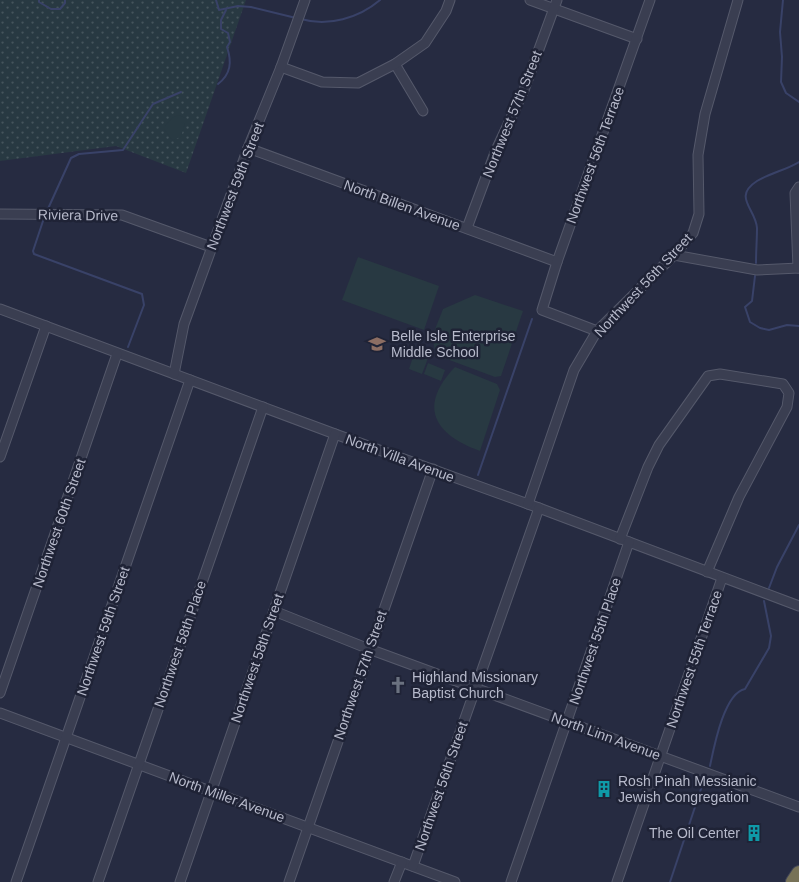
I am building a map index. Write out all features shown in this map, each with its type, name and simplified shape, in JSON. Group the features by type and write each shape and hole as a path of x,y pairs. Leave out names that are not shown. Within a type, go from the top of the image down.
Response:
{"highway":[{"path":"794,882 799,873"}],"street":[{"name":"Northwest 59th Street","path":"174,374 184,324 211,246 281,68 305,0"},
{"path":"281,68 322,82 358,83 395,64 425,43 446,11 450,0"},
{"path":"530,0 637,39"},
{"name":"Northwest 57th Street","path":"467,228 496,150 524,90 557,0"},
{"name":"Northwest 56th Terrace","path":"597,331 542,310 557,262 650,0"},
{"name":"Northwest 56th Street","path":"528,504 574,370 597,331 674,255 693,232 699,214 698,155 705,114 738,0"},
{"path":"395,64 422,111"},
{"name":"North Billen Avenue","path":"248,148 557,262"},
{"path":"674,255 757,270 799,268 795,193 799,187"},
{"name":"Riviera Drive","path":"0,214 122,214 211,246"},
{"name":"North Villa Avenue","path":"0,309 117,354 625,540 722,578 798,604"},
{"path":"0,457 46,326"},
{"name":"Northwest 60th Street","path":"0,693 117,354"},
{"name":"Northwest 55th Terrace","path":"707,572 739,497 787,407 789,393 783,384 720,374 708,376"},
{"name":"Northwest 55th Place","path":"512,882 567,722 648,467 659,445 708,376"},
{"name":"Northwest 59th Street","path":"16,882 190,380"},
{"name":"Northwest 58th Place","path":"98,882 263,407"},
{"name":"Northwest 58th Street","path":"180,882 335,434"},
{"name":"Northwest 57th Street","path":"289,882 433,469"},
{"name":"Northwest 56th Street","path":"413,866 539,508"},
{"name":"Northwest 55th Terrace","path":"617,882 722,578"},
{"name":"North Linn Avenue","path":"274,611 567,722 799,807"},
{"name":"North Miller Avenue","path":"0,712 455,882"},
{"name":"Northwest 56th Street","path":"394,882 402,862"}],"shaded area":[{"path":"0,0 246,0 186,173 116,146 0,161"},
{"path":"179,115 185,118 185,123 181,137 172,140 164,126"},
{"path":"358,257 439,286 424,330 342,300"},
{"path":"475,295 523,311 501,376 495,377 436,355 432,337 443,309"},
{"path":"416,348 430,353 422,374 409,369"},
{"path":"428,363 445,370 441,381 424,374"},
{"path":"455,367 497,384 500,390 480,451 451,436 436,417 434,406 437,394"}],"waterway":[{"path":"39,0 39,2 51,9 60,9 65,0"},
{"path":"216,0 219,10 238,6 251,7 296,18"},
{"path":"301,19 322,22 343,19 363,12 380,0"},
{"path":"783,0 780,32 781,82 786,93 799,102"},
{"path":"218,84 226,76 230,63 227,47 230,42 228,33 221,29 221,20 226,10"},
{"path":"47,211 71,158 79,154 123,150 153,104 181,92"},
{"path":"756,263 757,228 756,221 747,203 746,192 757,181 799,162"},
{"path":"44,218 33,251 34,254 142,294 144,305 128,347"},
{"path":"755,276 752,301 745,307 750,322 760,328 769,330 787,325 799,326"},
{"path":"478,475 532,319"},
{"path":"769,588 777,567 799,525"},
{"path":"710,766 717,734 726,710 731,700 745,689 769,648 771,636 764,601"},
{"path":"670,882 703,783"}],"place":[{"name":"Belle Isle Enterprise Middle School","path":"377,344"},
{"name":"Highland Missionary Baptist Church","path":"398,685"},
{"name":"Rosh Pinah Messianic Jewish Congregation","path":"604,789"},
{"name":"The Oil Center","path":"754,833"}]}
